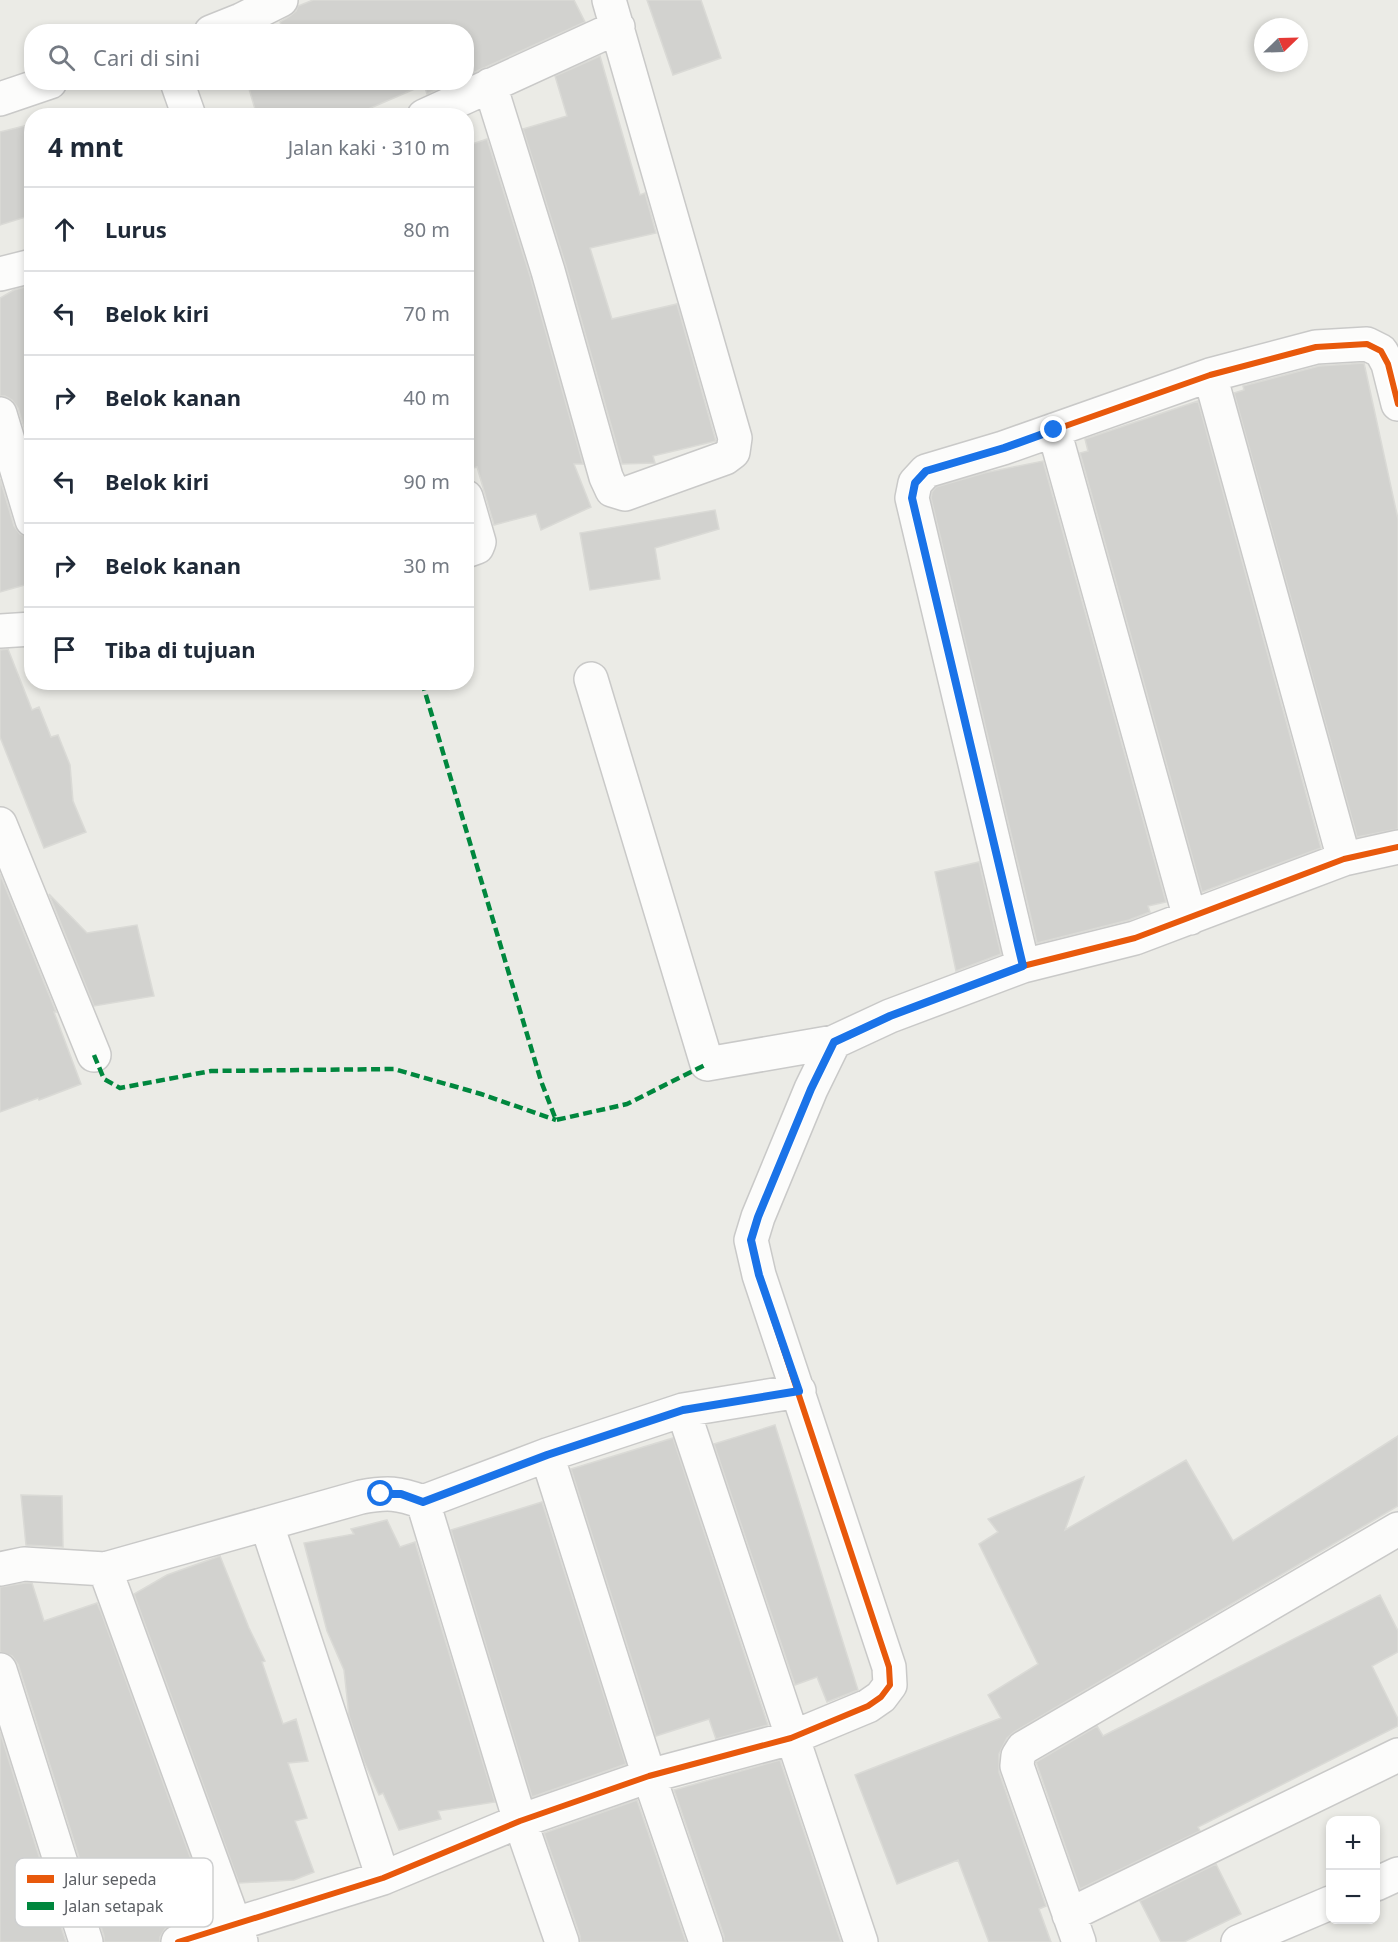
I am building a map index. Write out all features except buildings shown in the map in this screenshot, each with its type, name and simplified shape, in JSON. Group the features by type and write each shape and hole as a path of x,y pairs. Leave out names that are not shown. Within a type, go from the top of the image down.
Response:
{"street":[{"path":"232,24 281,0"},
{"path":"441,108 490,85 613,14 735,438 734,452 725,458 625,494 612,490 606,477 548,271 490,85"},
{"path":"0,99 26,90"},
{"path":"180,90 186,108"},
{"path":"0,274 24,268"},
{"path":"1023,966 912,498 915,483 926,471 1004,448 1210,375 1316,347 1367,344 1381,351 1388,364 1398,404"},
{"path":"1210,375 1344,859"},
{"path":"0,414 24,494"},
{"path":"1054,430 1190,918"},
{"path":"474,524 479,542 474,547"},
{"path":"0,630 24,629"},
{"path":"591,679 707,1064 834,1042 890,1016 1023,966 1135,938 1344,859 1398,847"},
{"path":"0,824 94,1055"},
{"path":"178,1942 238,1933 383,1878 520,1821 649,1776 791,1738 868,1706 881,1697 890,1685 889,1667 759,1275 751,1240 758,1217 806,1100 834,1042"},
{"path":"0,1569 24,1564 105,1569 361,1497 401,1494 423,1502 547,1455 683,1410 799,1391"},
{"path":"683,1410 861,1942"},
{"path":"547,1455 649,1776 706,1942"},
{"path":"423,1502 520,1821 562,1942"},
{"path":"267,1524 383,1878"},
{"path":"1398,1529 1023,1748 1018,1756 1017,1766 1074,1928 1398,1755"},
{"path":"105,1569 211,1858"},
{"path":"0,1670 59,1858"},
{"path":"213,1865 238,1933"},
{"path":"1380,1882 1398,1874"},
{"path":"1238,1942 1326,1905"},
{"path":"81,1927 86,1942"}],"marked path":[{"path":"424,690 541,1081 556,1120 627,1104 707,1064"},
{"path":"94,1055 104,1079 120,1088 211,1071 394,1069 481,1094 556,1120"}],"cycle path":[{"path":"1023,966 912,498 915,483 926,471 1003,448 1210,375 1316,347 1367,344 1381,351 1388,364 1398,404"},
{"path":"178,1942 383,1878 520,1821 649,1776 791,1738 868,1706 881,1697 890,1685 889,1667 759,1275 751,1240 758,1217 811,1089 834,1042 890,1016 1023,966 1135,938 1344,859 1398,847"}],"route":[{"path":"381,1494 401,1494 423,1502 547,1455 683,1410 799,1391 759,1275 751,1240 758,1217 811,1089 834,1042 890,1016 1023,966 912,498 915,483 926,471 1004,448 1054,430"}]}
